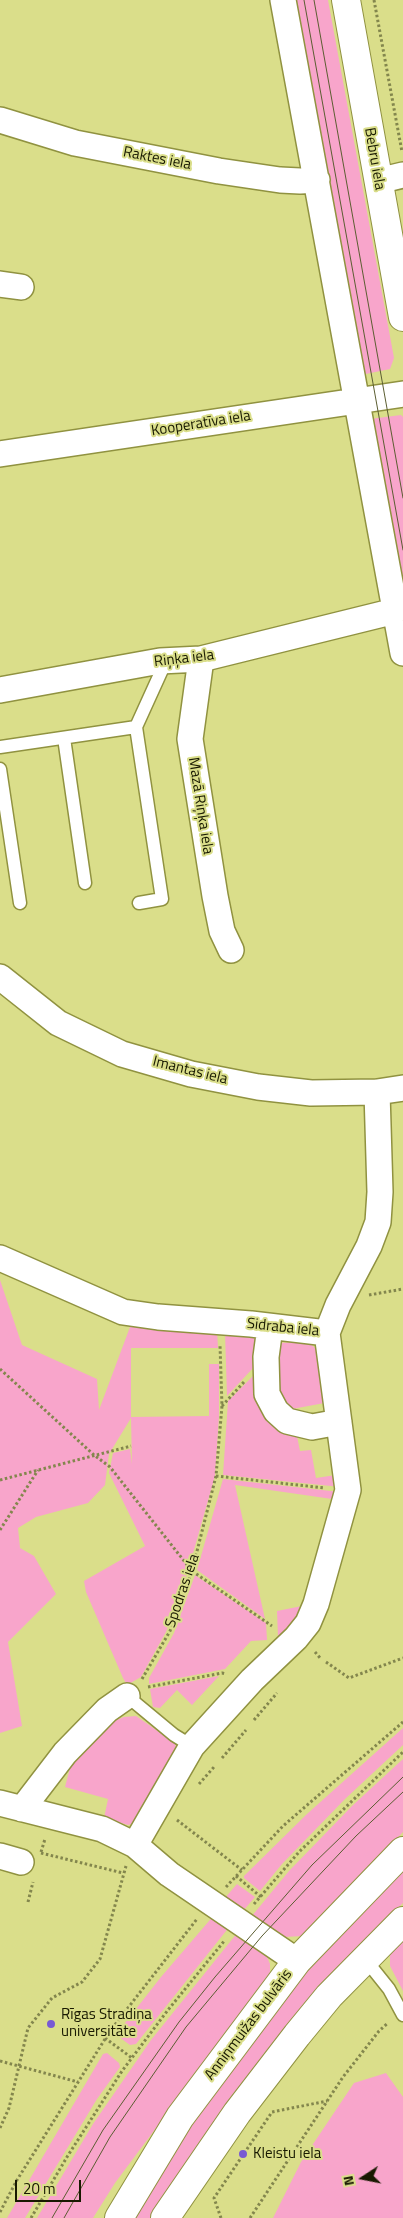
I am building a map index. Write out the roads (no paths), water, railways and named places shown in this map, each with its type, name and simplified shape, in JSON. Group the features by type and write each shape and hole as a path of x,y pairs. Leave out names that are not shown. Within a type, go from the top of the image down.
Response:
{"street":[{"path":"283,0 403,653"},
{"name":"Bebru iela","path":"346,0 390,178 403,317"},
{"name":"Raktes iela","path":"0,120 75,144 280,180 300,182 317,180"},
{"name":"Kooperatīva iela","path":"0,454 403,394"},
{"name":"Riņķa iela","path":"0,690 166,661 202,659 395,611"},
{"name":"Mazā Riņķa iela","path":"202,659 190,739 215,896 222,931 231,950"},
{"name":"Imantas iela","path":"0,977 58,1023 122,1054 191,1074 258,1087 311,1093 377,1092 403,1088"},
{"name":"Sidraba iela","path":"0,1258 123,1312 327,1333 338,1305 369,1246 378,1222 380,1192 377,1092"},
{"path":"270,1328 266,1357 267,1394 276,1411 287,1421 312,1427 339,1422"},
{"path":"134,1845 192,1746 252,1680 296,1638 308,1623 316,1604 348,1490 327,1333"},
{"path":"11,1806 107,1710 127,1696"},
{"path":"11,1806 102,1829 134,1845 169,1874 297,1961"},
{"name":"Anniņmuižas bulvāris","path":"119,2218 180,2117 297,1961 403,1851"},
{"path":"165,2218 237,2114 297,2035 329,1996 403,1921"}],"lane":[{"path":"139,903 162,899 136,727 166,661"},
{"path":"0,747 136,727"},
{"path":"64,738 85,883"},
{"path":"0,769 20,903"},
{"path":"127,1696 174,1735 192,1746"},
{"path":"365,1959 389,1989 402,2013"}],"tram line":[{"path":"304,0 403,550"},
{"path":"314,0 403,498"},
{"path":"52,2218 103,2130 179,2022 215,1977 312,1865 403,1777"},
{"path":"64,2218 110,2137 186,2027 262,1936 356,1836 403,1792"}],"place":[{"name":"Rīgas Stradiņa universitāte","path":"51,2024"},
{"name":"Kleistu iela","path":"243,2154"}]}
